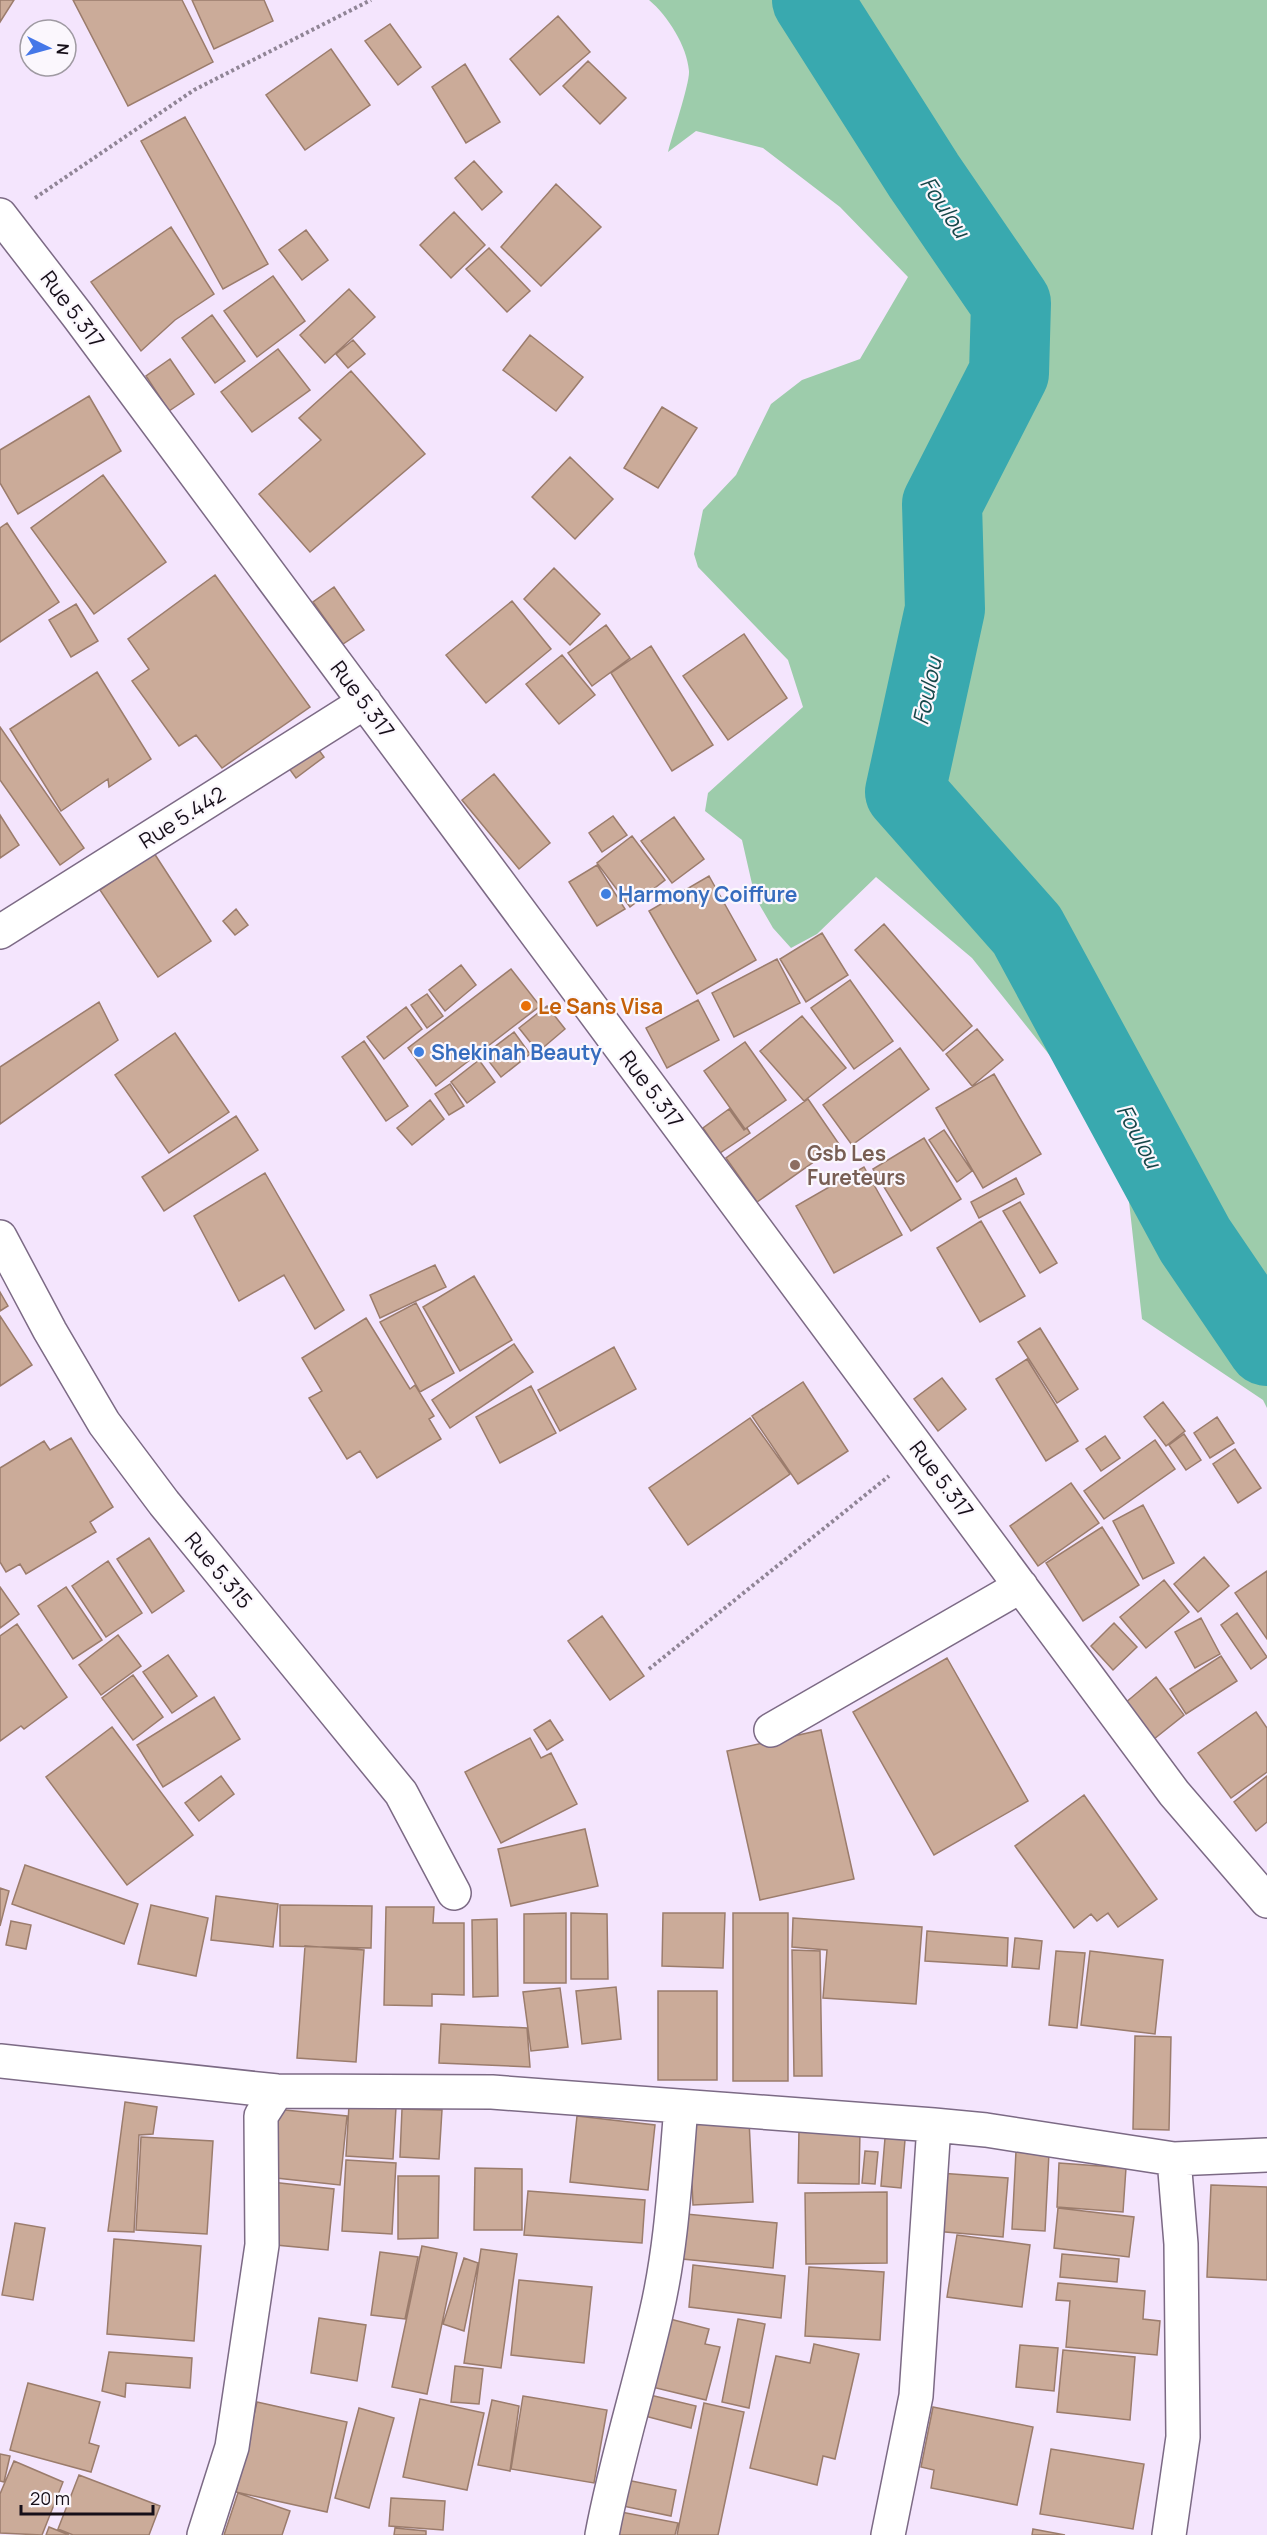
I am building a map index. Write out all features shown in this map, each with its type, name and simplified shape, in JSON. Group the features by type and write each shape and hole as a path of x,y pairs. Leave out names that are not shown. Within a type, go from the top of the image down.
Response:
{"street":[{"name":"Rue 5.317","path":"2,217 365,702 1174,1793 1267,1901"},
{"name":"Rue 5.442","path":"0,932 365,702"},
{"name":"Rue 5.315","path":"0,1237 104,1423 164,1503 401,1793 454,1893"},
{"path":"771,1730 1021,1586"},
{"path":"0,2061 277,2091 492,2092 934,2125 986,2130 1174,2159 1267,2155"},
{"path":"204,2535 232,2447 262,2244 261,2116 277,2091"},
{"path":"602,2535 633,2400 656,2314 669,2245 681,2106"},
{"path":"888,2535 916,2396 934,2125"},
{"path":"1169,2535 1183,2438 1181,2244 1174,2159"}],"path":[{"path":"2,217 194,90 371,0"},
{"path":"649,1669 921,1451"}],"green space":[{"path":"649,0 1267,0 1267,1408 1263,1400 1142,1319 1123,1147 972,958 876,877 817,934 791,948 773,928 755,897 742,840 705,811 708,793 803,707 788,660 698,567 694,554 703,510 736,475 771,404 802,380 860,359 908,277 840,207 763,148 696,131 668,152 684,98 689,71 685,52 675,32 663,14"}],"building":[{"path":"0,0 14,0 0,22"},
{"path":"73,0 182,0 213,62 128,106"},
{"path":"192,0 264,0 273,21 214,49"},
{"path":"558,16 590,52 540,95 510,59"},
{"path":"390,24 421,67 398,85 365,41"},
{"path":"331,49 370,105 305,150 266,95"},
{"path":"588,61 626,98 600,124 563,86"},
{"path":"465,64 500,122 466,143 432,87"},
{"path":"185,117 268,264 223,289 141,141"},
{"path":"474,161 502,192 482,210 455,178"},
{"path":"556,184 601,227 541,286 501,247"},
{"path":"454,212 485,245 451,278 420,245"},
{"path":"171,227 214,294 175,320 141,351 91,282"},
{"path":"306,230 328,260 302,280 279,250"},
{"path":"489,248 530,291 507,312 466,269"},
{"path":"273,276 305,321 257,357 224,311"},
{"path":"349,289 375,317 325,363 300,335"},
{"path":"212,315 245,361 215,383 182,338"},
{"path":"530,335 583,377 556,411 503,370"},
{"path":"353,340 365,354 348,368 336,354"},
{"path":"278,349 310,390 252,432 221,392"},
{"path":"170,359 194,394 169,411 146,376"},
{"path":"351,371 425,454 310,552 259,494 321,440 299,418"},
{"path":"89,396 121,451 18,514 0,483 0,450"},
{"path":"662,407 697,428 658,488 624,468"},
{"path":"570,457 613,499 575,539 532,497"},
{"path":"103,475 166,562 94,614 31,528"},
{"path":"7,523 59,602 0,642 0,528"},
{"path":"554,568 600,614 570,645 524,599"},
{"path":"215,575 310,707 222,768 196,735 179,746 132,681 149,669 128,639"},
{"path":"334,587 364,630 343,644 313,602"},
{"path":"512,601 551,649 486,703 446,655"},
{"path":"76,604 98,641 71,657 49,620"},
{"path":"606,625 630,658 592,686 568,653"},
{"path":"744,634 787,698 728,740 683,676"},
{"path":"651,646 713,745 672,771 611,673"},
{"path":"562,655 595,695 559,724 526,684"},
{"path":"97,672 151,759 109,787 108,779 61,811 10,729"},
{"path":"0,727 84,848 60,865 0,780"},
{"path":"311,739 324,757 296,778 283,760"},
{"path":"494,774 550,843 519,869 462,800"},
{"path":"0,815 19,845 0,858"},
{"path":"613,816 627,835 602,852 589,833"},
{"path":"674,817 704,859 672,883 641,841"},
{"path":"632,836 665,880 630,907 597,863"},
{"path":"154,853 211,941 158,977 100,890"},
{"path":"597,865 625,909 597,926 569,882"},
{"path":"709,876 756,960 697,994 649,911"},
{"path":"236,909 248,925 235,935 223,921"},
{"path":"884,924 972,1026 943,1051 855,950"},
{"path":"822,933 848,975 806,1002 780,959"},
{"path":"777,959 800,1003 734,1037 712,993"},
{"path":"461,965 476,985 445,1011 429,990"},
{"path":"511,969 540,1006 436,1086 408,1048"},
{"path":"850,980 893,1041 854,1069 811,1008"},
{"path":"427,994 443,1016 427,1028 411,1005"},
{"path":"698,1000 719,1040 667,1068 646,1028"},
{"path":"99,1002 118,1040 0,1124 0,1067"},
{"path":"547,1006 565,1029 538,1052 519,1028"},
{"path":"406,1007 422,1029 384,1059 367,1037"},
{"path":"802,1016 846,1068 804,1101 760,1051"},
{"path":"977,1029 1003,1060 972,1086 946,1054"},
{"path":"514,1032 530,1054 501,1077 484,1055"},
{"path":"175,1033 229,1112 169,1153 115,1075"},
{"path":"364,1041 408,1106 386,1121 342,1057"},
{"path":"745,1042 786,1100 745,1129 704,1071"},
{"path":"900,1048 929,1089 852,1145 823,1105"},
{"path":"479,1060 495,1082 467,1103 451,1082"},
{"path":"994,1074 1041,1154 983,1188 936,1108"},
{"path":"450,1084 464,1106 449,1115 435,1094"},
{"path":"808,1099 839,1144 757,1202 726,1158"},
{"path":"430,1100 444,1119 412,1145 397,1128"},
{"path":"729,1109 744,1130 747,1128 750,1133 720,1153 703,1128"},
{"path":"236,1116 258,1150 164,1211 142,1177"},
{"path":"944,1130 972,1171 957,1182 929,1140"},
{"path":"924,1138 961,1199 911,1231 873,1169"},
{"path":"864,1167 902,1235 834,1273 796,1206"},
{"path":"265,1173 344,1310 315,1329 284,1275 239,1301 194,1216"},
{"path":"1016,1178 1024,1194 979,1218 971,1202"},
{"path":"1020,1202 1057,1263 1040,1273 1003,1211"},
{"path":"981,1221 1025,1296 980,1322 937,1248"},
{"path":"435,1265 446,1287 380,1318 370,1295"},
{"path":"474,1276 512,1340 460,1371 423,1307"},
{"path":"0,1292 8,1306 0,1311"},
{"path":"416,1303 454,1373 420,1392 380,1322"},
{"path":"0,1316 32,1365 0,1386"},
{"path":"366,1318 410,1389 415,1385 434,1416 429,1419 441,1439 377,1478 360,1451 347,1459 309,1398 322,1391 302,1358"},
{"path":"1040,1328 1078,1389 1057,1403 1018,1342"},
{"path":"514,1344 533,1372 450,1428 432,1400"},
{"path":"614,1347 636,1389 560,1431 538,1390"},
{"path":"1027,1359 1078,1441 1046,1461 996,1379"},
{"path":"942,1378 966,1409 938,1431 914,1399"},
{"path":"803,1382 848,1451 798,1484 752,1416"},
{"path":"531,1386 556,1433 500,1463 476,1417"},
{"path":"1163,1402 1185,1431 1166,1446 1144,1417"},
{"path":"1217,1417 1234,1443 1210,1458 1194,1433"},
{"path":"750,1418 790,1474 688,1545 649,1488"},
{"path":"1184,1434 1201,1460 1186,1470 1169,1445"},
{"path":"1105,1436 1120,1458 1101,1471 1086,1449"},
{"path":"71,1438 113,1507 90,1522 96,1532 26,1574 20,1564 6,1572 0,1562 0,1468 44,1441 50,1450"},
{"path":"1155,1440 1175,1469 1104,1519 1084,1491"},
{"path":"1235,1449 1261,1488 1238,1503 1213,1464"},
{"path":"1071,1483 1099,1523 1038,1566 1010,1526"},
{"path":"1143,1505 1174,1563 1143,1579 1113,1521"},
{"path":"1102,1527 1139,1585 1083,1621 1046,1563"},
{"path":"149,1538 184,1591 152,1613 117,1559"},
{"path":"1204,1557 1229,1586 1198,1612 1174,1584"},
{"path":"108,1561 142,1613 106,1637 72,1586"},
{"path":"1267,1571 1267,1639 1235,1593"},
{"path":"1164,1580 1189,1612 1146,1648 1120,1617"},
{"path":"0,1587 19,1614 0,1628"},
{"path":"66,1587 102,1640 73,1659 38,1606"},
{"path":"1237,1613 1267,1657 1251,1669 1221,1625"},
{"path":"602,1616 644,1676 610,1700 568,1641"},
{"path":"1201,1618 1220,1654 1195,1668 1175,1632"},
{"path":"1114,1623 1137,1647 1113,1670 1091,1646"},
{"path":"17,1624 67,1697 24,1729 21,1726 0,1741 0,1636"},
{"path":"118,1635 141,1666 101,1695 79,1665"},
{"path":"168,1655 197,1696 172,1713 143,1672"},
{"path":"1221,1656 1237,1681 1186,1714 1170,1689"},
{"path":"947,1658 1028,1801 934,1855 853,1712"},
{"path":"133,1675 163,1717 133,1740 102,1698"},
{"path":"1156,1677 1184,1715 1154,1739 1125,1703"},
{"path":"214,1697 240,1739 163,1787 137,1745"},
{"path":"1256,1712 1267,1728 1267,1772 1231,1798 1198,1753"},
{"path":"550,1720 563,1740 547,1750 534,1730"},
{"path":"112,1727 193,1835 127,1885 46,1777"},
{"path":"821,1730 854,1879 760,1900 727,1751"},
{"path":"530,1738 541,1758 551,1753 577,1804 501,1843 465,1772"},
{"path":"221,1776 234,1794 199,1821 185,1803"},
{"path":"1267,1776 1267,1822 1256,1831 1234,1802"},
{"path":"1084,1795 1157,1899 1118,1927 1108,1913 1097,1921 1091,1914 1074,1928 1015,1846"},
{"path":"585,1829 598,1886 511,1906 498,1849"},
{"path":"25,1865 138,1904 124,1944 12,1904"},
{"path":"0,1888 9,1891 0,1926"},
{"path":"216,1896 278,1904 273,1947 211,1940"},
{"path":"151,1905 208,1918 196,1976 138,1964"},
{"path":"280,1905 372,1906 371,1948 280,1946"},
{"path":"386,1907 434,1907 433,1923 464,1923 464,1995 432,1994 432,2006 384,2005"},
{"path":"566,1913 566,1983 524,1983 524,1914"},
{"path":"571,1913 607,1914 608,1979 571,1979"},
{"path":"663,1913 725,1913 723,1968 662,1966"},
{"path":"733,1913 788,1913 788,2081 733,2081"},
{"path":"793,1918 922,1927 916,2004 823,1998 827,1950 792,1947"},
{"path":"497,1919 498,1996 473,1997 472,1920"},
{"path":"11,1921 31,1925 26,1949 6,1945"},
{"path":"927,1931 1008,1938 1007,1966 925,1961"},
{"path":"1015,1938 1042,1941 1039,1969 1012,1967"},
{"path":"305,1946 364,1950 356,2062 297,2058"},
{"path":"792,1950 820,1951 822,2076 794,2076"},
{"path":"1056,1951 1085,1953 1077,2028 1049,2025"},
{"path":"1090,1951 1163,1960 1155,2034 1081,2025"},
{"path":"616,1987 621,2039 582,2044 576,1991"},
{"path":"560,1988 568,2047 531,2051 523,1992"},
{"path":"658,1991 717,1991 717,2080 658,2080"},
{"path":"441,2024 527,2028 530,2067 439,2063"},
{"path":"1135,2036 1171,2037 1169,2130 1133,2129"},
{"path":"125,2102 157,2107 153,2134 139,2135 134,2232 108,2231"},
{"path":"349,2105 396,2107 393,2159 346,2156"},
{"path":"274,2109 347,2116 340,2185 267,2177"},
{"path":"402,2109 442,2110 439,2159 400,2157"},
{"path":"577,2116 655,2125 648,2190 570,2182"},
{"path":"749,2120 753,2202 693,2205 689,2123"},
{"path":"886,2126 906,2128 901,2188 881,2186"},
{"path":"799,2129 860,2131 859,2184 798,2183"},
{"path":"141,2137 213,2141 207,2234 136,2230"},
{"path":"865,2151 878,2152 875,2184 862,2183"},
{"path":"1016,2151 1049,2153 1045,2231 1012,2229"},
{"path":"346,2160 396,2163 392,2234 342,2231"},
{"path":"1059,2163 1126,2168 1123,2212 1057,2207"},
{"path":"475,2168 522,2169 522,2230 474,2230"},
{"path":"939,2173 1008,2178 1003,2237 934,2231"},
{"path":"398,2176 439,2176 438,2238 398,2239"},
{"path":"271,2182 334,2189 328,2250 265,2244"},
{"path":"1211,2185 1267,2187 1267,2280 1207,2277"},
{"path":"528,2191 645,2200 642,2243 524,2235"},
{"path":"887,2192 887,2263 806,2264 805,2193"},
{"path":"1058,2208 1134,2217 1129,2257 1054,2248"},
{"path":"676,2213 777,2223 773,2268 672,2258"},
{"path":"15,2223 45,2228 33,2300 2,2295"},
{"path":"957,2235 1030,2245 1022,2307 947,2297"},
{"path":"114,2239 201,2246 194,2341 107,2334"},
{"path":"422,2246 457,2253 427,2394 392,2387"},
{"path":"481,2249 517,2254 501,2368 464,2363"},
{"path":"380,2252 418,2257 405,2319 371,2315"},
{"path":"1062,2254 1119,2259 1117,2282 1060,2277"},
{"path":"464,2258 478,2263 464,2331 443,2324"},
{"path":"693,2265 785,2276 781,2318 689,2307"},
{"path":"809,2267 884,2272 880,2340 805,2336"},
{"path":"519,2280 592,2287 584,2363 511,2355"},
{"path":"1058,2283 1145,2291 1143,2319 1160,2321 1157,2355 1066,2347 1070,2301 1056,2300"},
{"path":"319,2318 366,2325 357,2381 311,2373"},
{"path":"670,2319 709,2329 705,2344 720,2347 706,2400 652,2387"},
{"path":"738,2319 765,2324 749,2408 722,2402"},
{"path":"814,2344 859,2354 835,2459 823,2456 817,2485 750,2468 776,2356 810,2363"},
{"path":"1020,2345 1058,2348 1054,2391 1016,2387"},
{"path":"1063,2350 1135,2357 1130,2420 1057,2412"},
{"path":"109,2352 192,2358 190,2388 126,2383 125,2397 102,2391"},
{"path":"455,2366 483,2369 479,2404 451,2402"},
{"path":"28,2383 100,2402 89,2443 99,2446 91,2472 10,2450"},
{"path":"646,2394 696,2406 691,2428 641,2415"},
{"path":"523,2396 607,2410 594,2483 511,2469"},
{"path":"420,2399 484,2413 467,2490 403,2477"},
{"path":"492,2400 519,2406 510,2471 478,2465"},
{"path":"257,2402 347,2422 327,2512 236,2492"},
{"path":"704,2403 744,2412 718,2535 677,2535"},
{"path":"933,2407 1033,2427 1017,2505 931,2488 934,2470 921,2467"},
{"path":"359,2408 394,2418 369,2508 335,2498"},
{"path":"1051,2449 1144,2464 1133,2529 1040,2514"},
{"path":"0,2454 10,2456 4,2482 0,2481"},
{"path":"14,2461 63,2482 42,2535 0,2533 0,2494"},
{"path":"79,2475 160,2506 149,2535 73,2535 58,2529"},
{"path":"622,2479 676,2490 671,2516 618,2505"},
{"path":"238,2493 290,2511 282,2535 224,2535"},
{"path":"391,2498 445,2501 443,2530 389,2526"},
{"path":"621,2512 678,2523 675,2535 616,2535"},
{"path":"49,2527 69,2535 46,2535"},
{"path":"395,2528 426,2531 426,2535 394,2535"},
{"path":"1033,2529 1065,2535 1032,2535"}],"waterway":[{"name":"Foulou","path":"812,0 924,176 1011,303 1009,373 942,504 945,609 905,792 1027,930 1195,1240 1267,1346"}],"place":[{"name":"Harmony Coiffure","path":"606,894"},
{"name":"Le Sans Visa","path":"526,1006"},
{"name":"Shekinah Beauty","path":"419,1052"},
{"name":"Gsb Les Fureteurs","path":"795,1165"}]}
